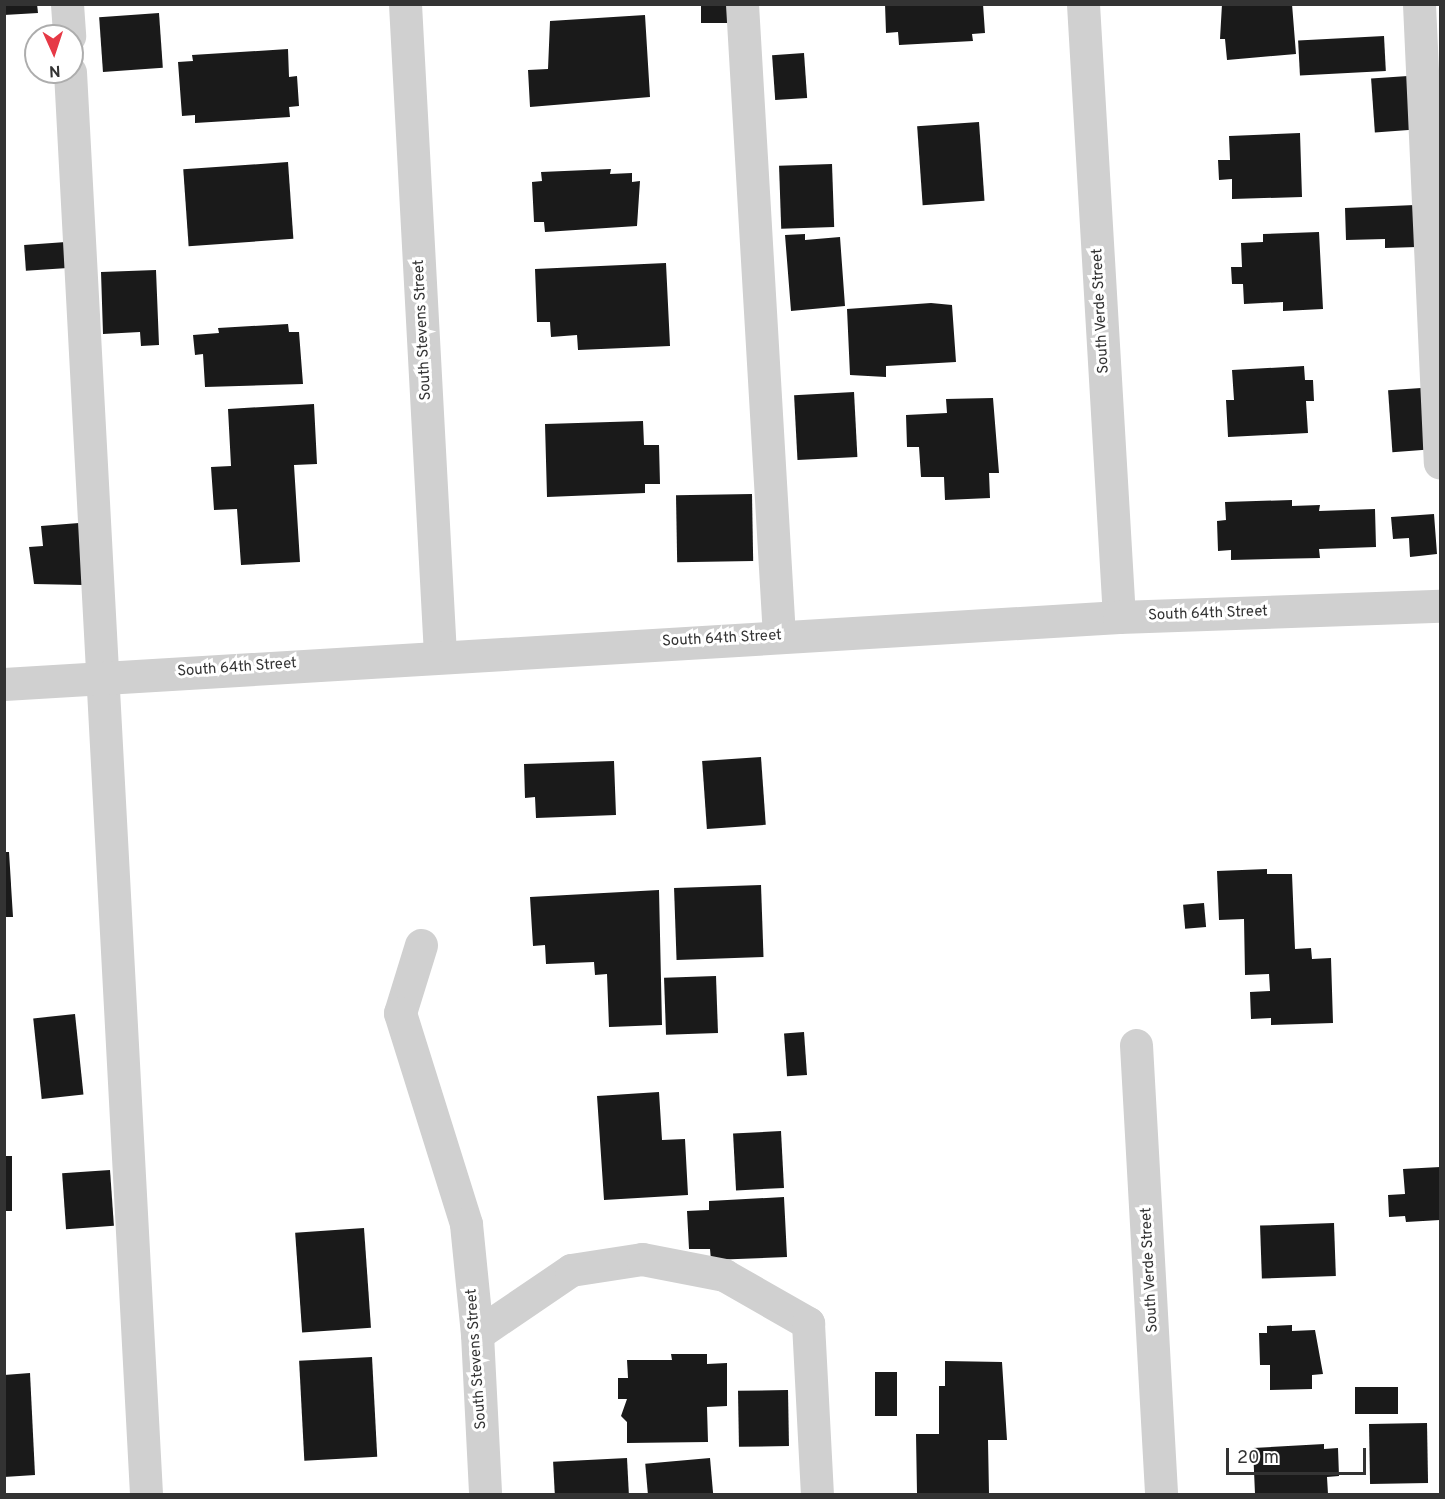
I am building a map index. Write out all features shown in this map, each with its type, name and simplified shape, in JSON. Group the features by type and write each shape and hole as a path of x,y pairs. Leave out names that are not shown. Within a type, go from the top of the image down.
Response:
{"street":[{"path":"67,4 68,24"},
{"name":"South Stevens Street","path":"405,4 440,655"},
{"path":"742,4 779,636"},
{"name":"South Verde Street","path":"1083,4 1119,617"},
{"path":"1419,4 1440,463"},
{"path":"71,84 100,678 146,1494"},
{"name":"South 64th Street","path":"4,684 440,655 1119,617 1440,606"},
{"name":"South Stevens Street","path":"421,945 400,1013 466,1224 477,1334 485,1494"},
{"name":"South Verde Street","path":"1136,1045 1161,1494"},
{"path":"477,1334 571,1270 642,1259 724,1275 808,1323 817,1494"}],"building":[{"path":"4,4 37,4 38,13 4,15"},
{"path":"701,4 733,4 733,23 701,23"},
{"path":"885,4 983,4 985,33 972,34 973,41 899,45 898,32 886,33"},
{"path":"1222,4 1292,4 1296,54 1227,60 1225,39 1220,39"},
{"path":"159,13 163,68 103,72 99,17"},
{"path":"645,15 650,97 530,107 528,70 548,69 550,21"},
{"path":"1384,36 1386,71 1300,75 1298,41"},
{"path":"288,49 289,77 297,76 299,106 289,107 290,117 195,123 195,115 182,116 178,62 193,61 192,55"},
{"path":"804,53 807,98 775,100 772,55"},
{"path":"1408,76 1412,130 1375,132 1371,79"},
{"path":"979,122 985,201 923,205 917,126"},
{"path":"1300,133 1302,197 1232,199 1232,179 1219,180 1218,160 1230,160 1229,136"},
{"path":"288,162 293,239 189,246 183,169"},
{"path":"832,164 834,227 781,229 779,166"},
{"path":"611,169 610,174 632,173 632,182 640,181 637,226 545,232 544,222 534,222 532,182 542,181 541,172"},
{"path":"1415,205 1417,247 1385,248 1385,239 1346,240 1345,208"},
{"path":"1319,232 1323,309 1283,311 1283,302 1244,304 1243,284 1232,284 1231,267 1242,267 1241,243 1263,242 1263,234"},
{"path":"805,234 805,240 840,237 845,306 791,311 785,235"},
{"path":"66,242 68,268 26,271 24,245"},
{"path":"666,263 670,346 578,350 577,335 551,337 550,322 537,322 535,269"},
{"path":"156,270 159,345 141,346 140,332 103,334 101,272"},
{"path":"931,303 952,305 956,362 886,366 886,377 850,375 847,309"},
{"path":"288,324 289,332 299,332 303,384 205,387 203,354 195,355 193,335 219,333 218,328"},
{"path":"1304,366 1305,380 1313,380 1314,401 1306,401 1308,433 1228,437 1226,400 1234,400 1232,370"},
{"path":"1421,388 1425,450 1392,452 1388,390"},
{"path":"854,392 857,457 797,460 794,395"},
{"path":"993,398 999,473 989,473 990,498 945,500 944,477 921,477 919,447 907,447 906,415 947,413 946,399"},
{"path":"314,404 317,464 294,465 300,562 241,565 237,509 214,510 211,467 231,466 228,409"},
{"path":"643,421 644,445 659,445 660,484 645,484 645,493 547,497 545,424"},
{"path":"752,494 753,561 677,562 676,495"},
{"path":"1292,500 1292,506 1320,505 1319,511 1375,509 1376,547 1319,549 1320,558 1231,560 1231,550 1218,551 1217,521 1226,520 1225,502"},
{"path":"1434,514 1437,554 1410,557 1409,538 1393,539 1391,517"},
{"path":"79,523 84,585 34,584 29,547 43,546 41,526"},
{"path":"761,757 766,825 707,829 702,761"},
{"path":"614,761 616,815 536,818 535,797 525,798 524,764"},
{"path":"4,852 9,852 13,917 4,917"},
{"path":"1267,869 1267,874 1292,874 1295,949 1311,948 1312,959 1331,958 1333,1023 1271,1025 1271,1018 1251,1019 1250,992 1270,991 1269,974 1245,975 1244,919 1219,920 1217,871"},
{"path":"761,885 764,957 677,960 674,888"},
{"path":"659,890 662,1025 609,1027 607,974 595,975 594,962 546,964 545,945 533,946 530,897"},
{"path":"1204,903 1206,927 1185,929 1183,905"},
{"path":"716,976 718,1033 666,1035 664,978"},
{"path":"75,1014 83,1095 42,1099 33,1018"},
{"path":"804,1032 807,1075 787,1076 784,1033"},
{"path":"659,1092 662,1140 685,1139 688,1195 604,1200 597,1096"},
{"path":"781,1131 784,1188 736,1190 733,1134"},
{"path":"4,1156 12,1156 12,1211 4,1211"},
{"path":"1440,1167 1440,1220 1406,1222 1405,1216 1389,1217 1388,1195 1405,1194 1403,1169"},
{"path":"110,1170 114,1226 66,1229 62,1173"},
{"path":"784,1197 787,1257 711,1260 710,1249 689,1249 687,1211 709,1210 709,1201"},
{"path":"1334,1223 1336,1276 1262,1279 1260,1226"},
{"path":"364,1228 371,1328 302,1333 295,1233"},
{"path":"1292,1325 1292,1331 1315,1330 1323,1374 1312,1375 1312,1389 1270,1390 1270,1365 1260,1365 1259,1333 1267,1333 1267,1326"},
{"path":"671,1354 707,1354 707,1364 727,1363 727,1406 707,1407 708,1442 627,1443 627,1422 621,1416 627,1399 618,1399 618,1378 628,1378 627,1360 672,1360"},
{"path":"372,1357 377,1457 304,1461 299,1361"},
{"path":"945,1361 1002,1362 1007,1440 988,1440 989,1494 917,1494 916,1434 939,1434 939,1386 945,1386"},
{"path":"875,1372 897,1372 897,1416 875,1416"},
{"path":"30,1373 35,1475 4,1477 4,1375"},
{"path":"1355,1387 1398,1387 1398,1414 1355,1414"},
{"path":"788,1390 789,1446 739,1447 738,1391"},
{"path":"1427,1423 1428,1483 1370,1484 1369,1424"},
{"path":"1324,1444 1324,1449 1338,1448 1339,1476 1327,1477 1328,1494 1255,1494 1253,1448"},
{"path":"627,1458 629,1494 555,1494 553,1462"},
{"path":"710,1458 713,1494 648,1494 645,1464"}]}
